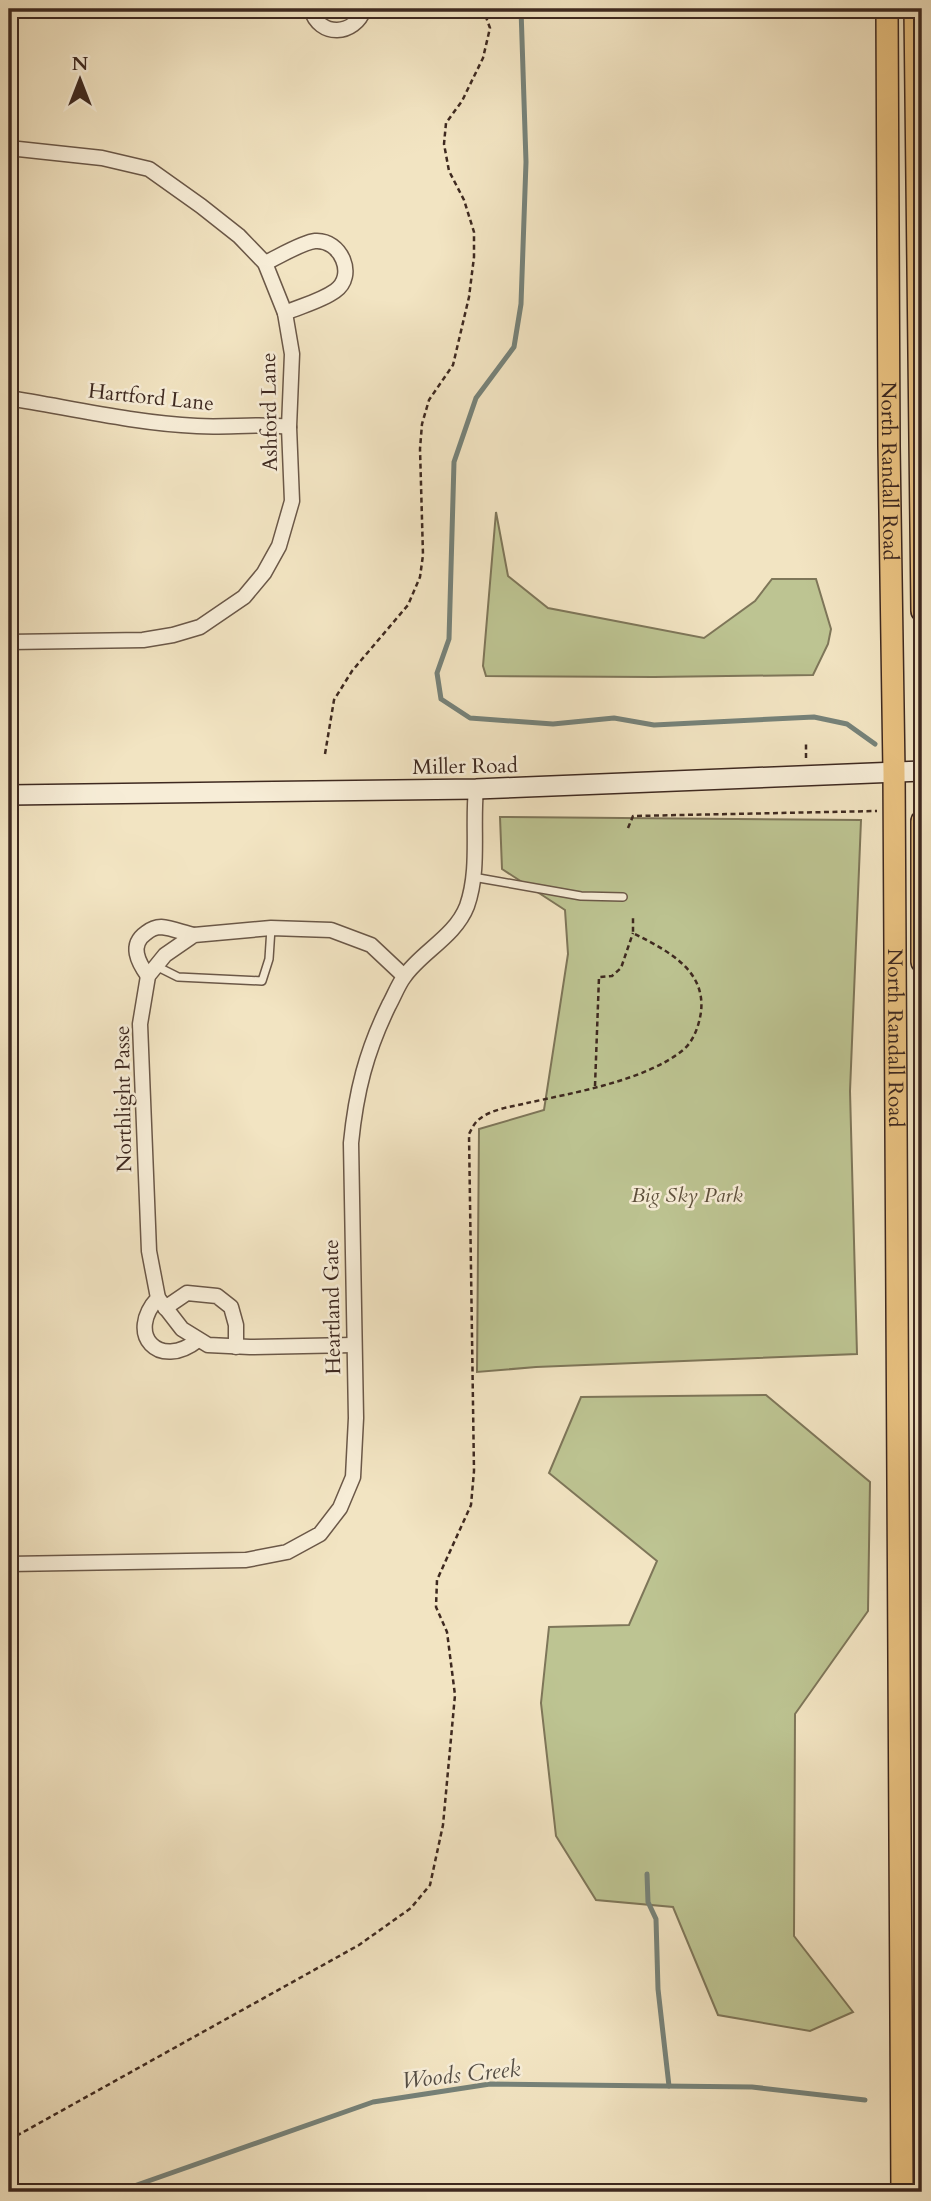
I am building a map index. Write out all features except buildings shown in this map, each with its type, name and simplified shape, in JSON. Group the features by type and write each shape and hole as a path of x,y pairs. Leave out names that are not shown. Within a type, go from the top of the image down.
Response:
{"main road":[{"name":"North Randall Road","path":"887,9 902,2192"},
{"name":"North Randall Road","path":"915,9 922,611"},
{"name":"North Randall Road","path":"922,821 922,962"}],"street":[{"path":"311,9 320,24 329,30 340,31 359,21 364,9"},
{"name":"Ashford Lane","path":"9,148 102,158 149,169 229,229 265,262 285,313 292,354 289,427 292,501 279,546 264,573 244,597 200,628 173,635 144,640 9,642"},
{"path":"265,262 315,241 329,243 341,254 345,277 337,290 285,313"},
{"name":"Hartford Lane","path":"9,398 197,426 269,424 289,427"},
{"name":"Miller Road","path":"9,795 477,789 922,771"},
{"name":"Heartland Gate","path":"9,1564 246,1560 288,1552 320,1534 340,1508 353,1477 356,1418 351,1143 356,1099 380,1024 404,976 435,948 456,924 466,907 473,877 473,816 477,789"},
{"path":"194,935 165,955 152,971 139,963 137,944 146,933 155,928 162,927 194,935 271,928 331,930 371,945 404,976"},
{"name":"Northlight Passe","path":"152,971 140,1024 149,1251 162,1303"},
{"path":"198,1340 176,1353 163,1351 152,1345 144,1332 149,1307 187,1293 217,1296 230,1307 236,1325 236,1347"},
{"path":"162,1303 183,1329 208,1345 353,1345"}],"lane":[{"path":"473,877 581,896 623,897"},
{"path":"152,971 178,977 262,981 269,959 271,928"}],"path":[{"path":"326,754 334,700 352,671 408,605 420,578 423,555 420,449 422,424 429,400 453,365 470,297 474,257 474,232 464,200 449,171 444,144 446,123 462,101 483,58 490,28 484,9"},
{"path":"628,828 633,816 857,812"},
{"path":"595,1087 599,977 612,976 621,968 633,933 634,918"},
{"path":"9,2140 359,1945 411,1908 430,1885 443,1825 455,1695 447,1632 436,1607 438,1580 471,1505 474,1471 469,1134 477,1121 494,1111 595,1087 651,1068 684,1049 695,1032 700,1017 701,994 692,971 633,933"}],"green space":[{"path":"496,512 508,576 548,608 704,638 755,601 772,579 816,579 831,629 828,644 813,675 486,676 483,666"},
{"name":"Big Sky Park","path":"500,817 861,820 850,1091 857,1354 536,1367 477,1372 479,1129 544,1110 568,954 565,910 502,869"},
{"path":"766,1395 870,1482 868,1611 795,1714 794,1936 853,2012 810,2031 718,2015 673,1907 596,1900 556,1836 541,1703 549,1627 629,1625 657,1561 549,1473 581,1397"}],"waterway":[{"path":"521,9 526,162 521,304 514,347 476,398 454,462 449,639 437,673 441,699 470,718 553,724 614,718 654,725 814,717 847,724 875,744"},
{"path":"647,1874 648,1902 656,1919 658,1989 669,2086"},
{"name":"Woods Creek","path":"117,2192 373,2102 490,2084 752,2087 865,2100"}]}
